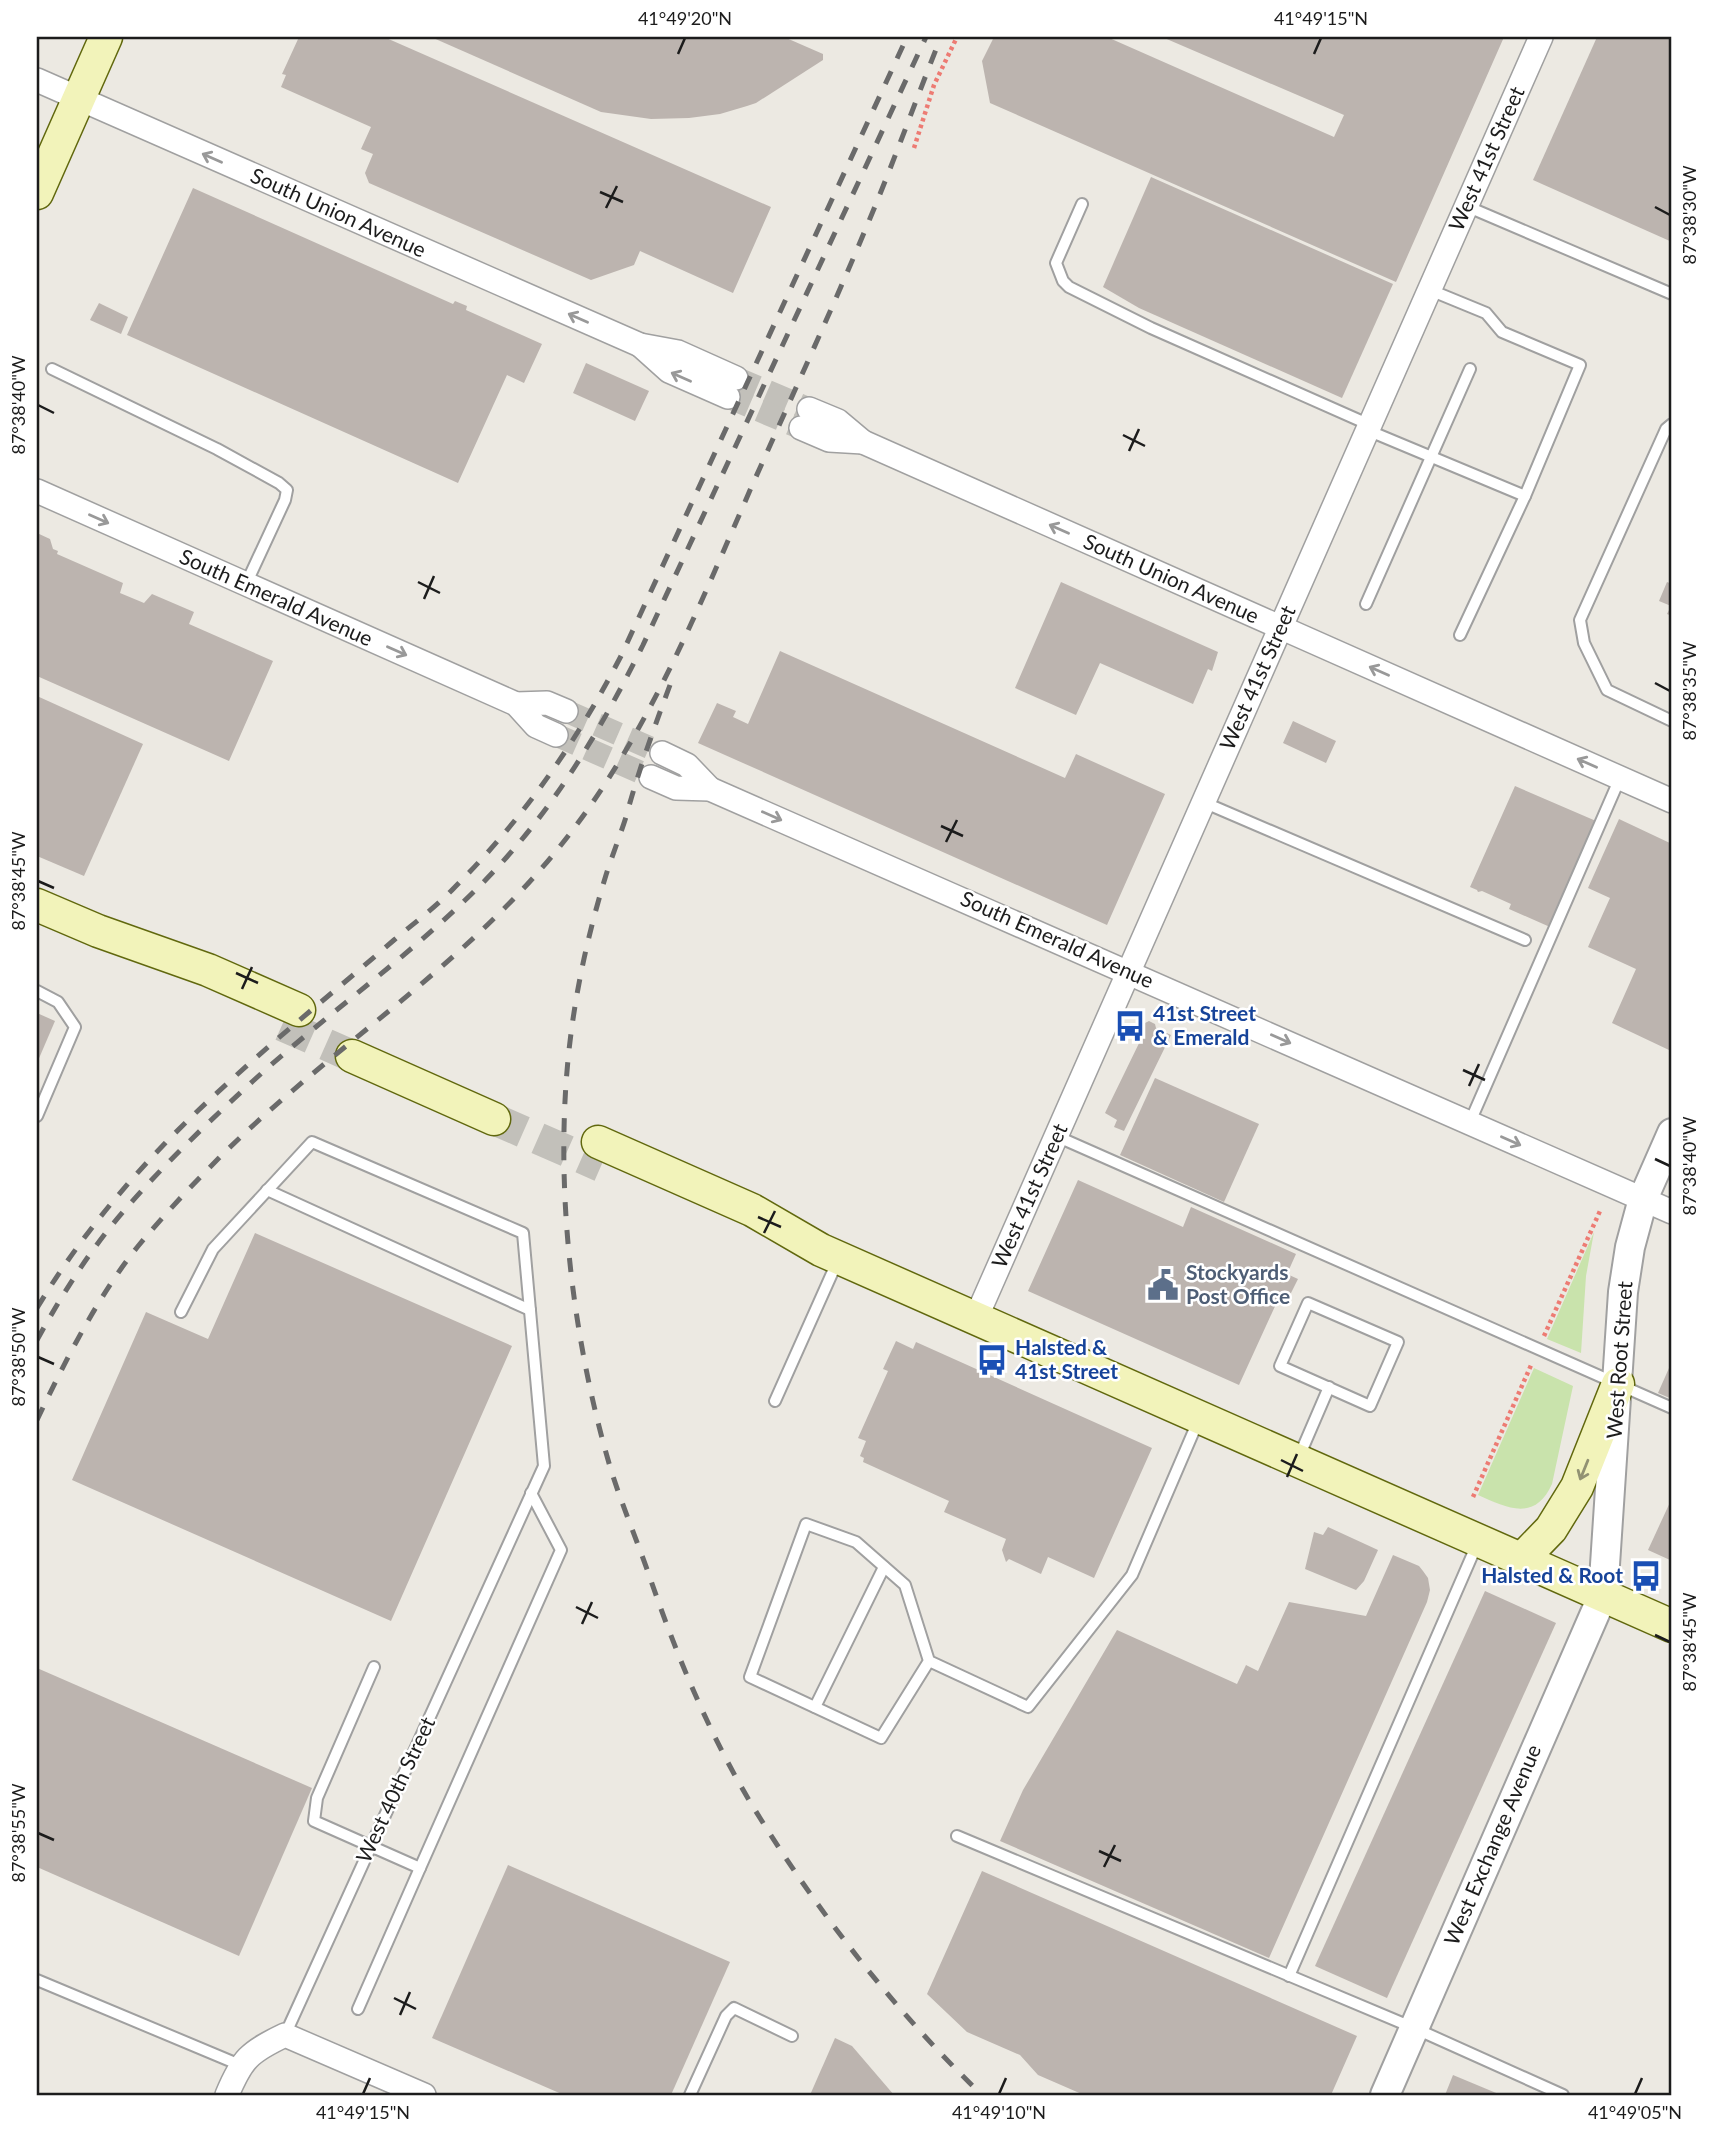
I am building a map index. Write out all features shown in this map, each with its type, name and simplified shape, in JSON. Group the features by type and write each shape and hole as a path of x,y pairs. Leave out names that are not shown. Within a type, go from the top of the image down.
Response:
{"main road":[{"path":"37,192 106,37"},
{"path":"37,905 98,931 208,970 290,1018"},
{"path":"361,1049 494,1108"},
{"path":"600,1154 744,1229 830,1254 1672,1626"},
{"path":"1522,1559 1551,1529 1577,1487 1618,1384"}],"street":[{"name":"West 41st Street","path":"976,1318 1541,37"},
{"name":"South Union Avenue","path":"37,80 640,345 678,352 732,388"},
{"name":"South Union Avenue","path":"805,418 829,440 863,442 1672,801"},
{"name":"South Emerald Avenue","path":"37,491 516,705 536,726 556,735"},
{"name":"South Emerald Avenue","path":"516,705 547,703 566,711"},
{"name":"South Emerald Avenue","path":"662,753 687,765 710,789"},
{"name":"South Emerald Avenue","path":"651,776 676,788 710,789 1672,1212"},
{"name":"West Root Street","path":"1603,1595 1623,1292 1630,1247 1643,1199 1672,1133"},
{"name":"West Exchange Avenue","path":"1385,2095 1603,1595"},
{"path":"227,2095 240,2065 263,2045 285,2035 424,2095"}],"lane":[{"path":"1082,204 1056,263 1063,281 1069,287 1151,328 1431,457 1525,496"},
{"path":"1466,206 1672,294"},
{"path":"1430,290 1486,313 1502,332 1580,365 1525,496 1460,635"},
{"path":"52,369 217,449 279,482 287,490 285,500 246,584"},
{"path":"1366,604 1470,369"},
{"path":"1672,424 1665,429 1580,620 1584,643 1607,690 1672,721"},
{"path":"1470,1122 1620,778"},
{"path":"1203,802 1525,940"},
{"path":"37,991 58,1002 75,1027 37,1116"},
{"path":"1056,1136 1672,1408"},
{"path":"181,1312 213,1249 267,1190 313,1142 523,1233 530,1310 267,1190"},
{"path":"775,1401 830,1254"},
{"path":"1308,1303 1398,1342 1370,1406 1329,1387 1280,1366 1308,1303"},
{"name":"West 40th Street","path":"285,2035 544,1466 530,1310"},
{"path":"1297,1459 1329,1387"},
{"path":"929,1661 881,1738 750,1677 806,1524 856,1542 905,1585 929,1661 1028,1707 1132,1575 1200,1417"},
{"path":"358,2009 561,1550 531,1493"},
{"path":"1289,1976 1479,1540"},
{"path":"815,1707 884,1567"},
{"path":"374,1667 317,1798 314,1821 421,1868"},
{"path":"957,1836 1414,2028 1563,2095"},
{"path":"37,1980 240,2065"},
{"path":"690,2095 726,2016 734,2008 792,2036"}],"path":[{"path":"914,148 934,85 957,37"}],"green space":[{"path":"1594,1232 1586,1276 1581,1353 1547,1339"},
{"path":"1534,1368 1573,1386 1552,1484 1537,1504 1520,1509 1478,1495"}],"building":[{"path":"299,37 384,37 771,207 733,293 640,251 634,265 591,280 369,183 365,173 373,154 361,149 371,127 281,87 286,75 282,74"},
{"path":"431,37 784,37 823,54 823,60 756,103 720,114 651,119 601,112"},
{"path":"994,37 1107,37 1334,137 1344,115 1162,37 1504,37 1396,282 990,103 982,61"},
{"path":"1597,37 1672,37 1672,242 1533,180"},
{"path":"1151,177 1393,284 1342,398 1139,308 1103,287"},
{"path":"193,188 453,304 455,301 467,306 466,310 542,344 524,383 507,375 458,483 127,335"},
{"path":"99,303 128,317 121,334 90,320"},
{"path":"586,363 649,391 635,421 573,393"},
{"path":"37,533 50,539 53,549 58,551 57,554 123,583 120,593 144,603 152,594 194,612 189,624 273,661 229,761 37,676"},
{"path":"1061,582 1218,652 1212,671 1208,669 1193,704 1100,663 1076,715 1015,688"},
{"path":"1667,582 1672,584 1672,616 1667,614 1671,606 1659,601"},
{"path":"780,651 1065,778 1076,754 1165,794 1107,925 698,743 717,703 736,711 733,717 748,724"},
{"path":"37,696 143,744 84,876 37,856"},
{"path":"1293,721 1336,741 1326,763 1283,743"},
{"path":"1515,786 1596,821 1550,927 1509,909 1511,904 1470,887"},
{"path":"1619,819 1672,844 1672,1044 1669,1050 1612,1023 1636,969 1588,947 1610,898 1588,888"},
{"path":"37,1013 55,1021 37,1063"},
{"path":"1149,1021 1155,1024 1156,1028 1171,1035 1124,1131 1114,1127 1117,1120 1105,1113 1144,1033 1143,1024"},
{"path":"1155,1078 1259,1124 1224,1202 1120,1155"},
{"name":"Stockyards Post Office","path":"1078,1180 1183,1227 1191,1207 1296,1254 1287,1274 1298,1279 1290,1295 1282,1291 1239,1385 1028,1291"},
{"path":"255,1233 512,1346 391,1621 72,1480 146,1312 208,1339"},
{"path":"896,1341 913,1349 916,1342 1152,1448 1094,1578 1048,1557 1041,1574 1009,1559 1006,1562 1002,1550 1006,1539 944,1512 949,1501 863,1462 864,1458 860,1456 866,1441 858,1438 888,1371 883,1369"},
{"path":"1669,1368 1672,1370 1672,1399 1658,1393"},
{"path":"1672,1498 1672,1554 1670,1560 1648,1550"},
{"path":"1328,1527 1378,1550 1364,1581 1356,1590 1305,1569 1314,1532 1323,1535"},
{"path":"1393,1555 1419,1566 1423,1571 1428,1578 1430,1590 1427,1602 1269,1958 1000,1841 1023,1790 1117,1630 1237,1684 1246,1665 1258,1671 1289,1602 1366,1616"},
{"path":"1485,1591 1556,1623 1387,1998 1315,1966"},
{"path":"37,1668 312,1788 239,1956 37,1867"},
{"path":"508,1865 730,1962 671,2095 564,2095 432,2038"},
{"path":"982,1871 1357,2036 1331,2095 1084,2095 1038,2075 1020,2055 967,2032 927,1994"},
{"path":"835,2038 852,2046 894,2095 810,2095"},
{"path":"1453,2075 1501,2095 1445,2095"}],"tunnel":[{"path":"736,378 809,409"},
{"path":"728,397 801,428"},
{"path":"566,711 662,753"},
{"path":"556,735 651,777"},
{"path":"282,1025 352,1056"},
{"path":"494,1119 601,1166"}],"railway":[{"path":"37,1308 78,1246 149,1160 249,1064 447,895 503,835 567,749 621,656 907,37"},
{"path":"37,1340 91,1253 162,1169 253,1081 468,898 519,843 559,790 612,705 643,645 926,37"},
{"path":"37,1420 96,1307 124,1264 168,1212 261,1118 482,930 523,889 561,845 619,762 690,627 849,268 941,37"},
{"path":"670,685 595,912 572,1026 566,1080 565,1193 575,1307 585,1363 615,1483 671,1636 726,1759 784,1856 863,1964 920,2031 982,2095"}],"place":[{"name":"41st Street & Emerald","path":"1130,1026"},
{"name":"Stockyards Post Office","path":"1163,1285"},
{"name":"Halsted & 41st Street","path":"992,1360"},
{"name":"Halsted & Root","path":"1646,1576"}]}
